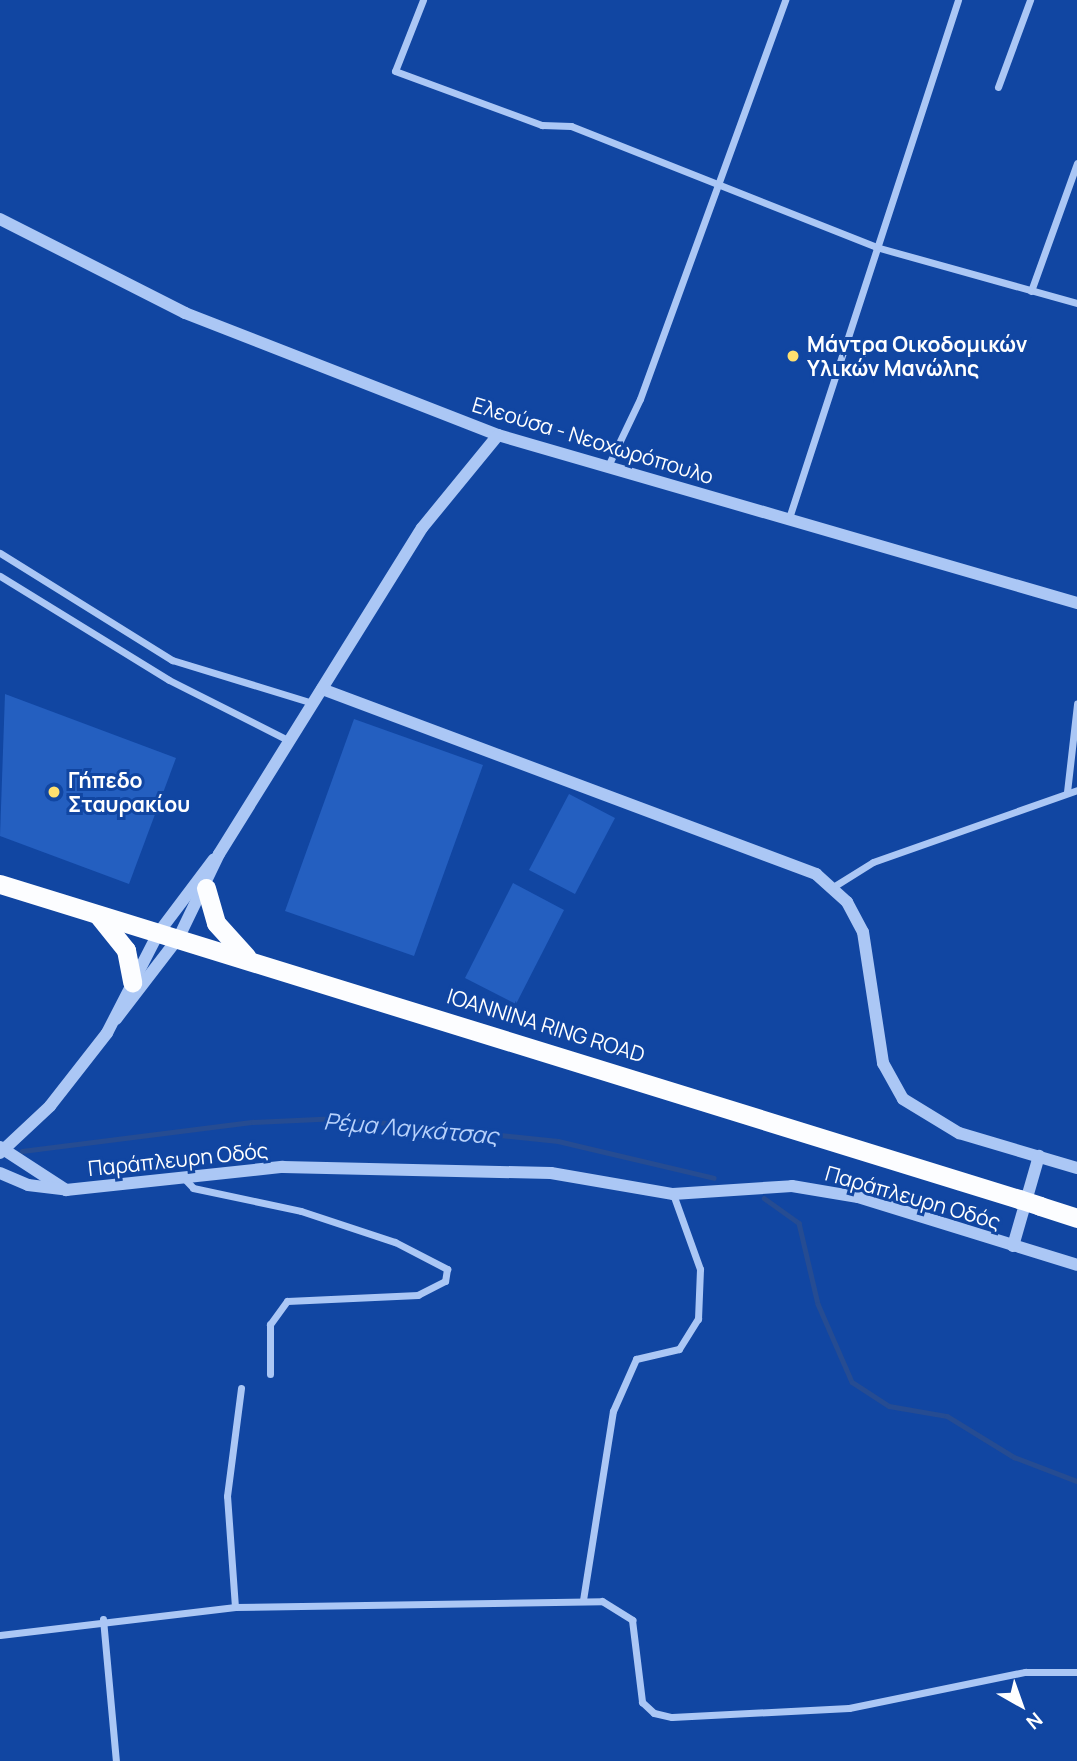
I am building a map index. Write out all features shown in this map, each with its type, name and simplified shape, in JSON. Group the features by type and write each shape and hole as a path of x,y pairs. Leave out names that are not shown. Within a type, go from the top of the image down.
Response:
{"highway":[{"name":"IOANNINA RING ROAD","path":"0,884 247,957 1077,1218"},
{"path":"206,888 216,923 247,957"},
{"path":"97,914 126,950 132,982"}],"street":[{"path":"422,0 395,71 542,125 571,126 876,247 1077,303"},
{"path":"608,466 640,399 785,0"},
{"path":"789,518 866,297 876,247 958,0"},
{"path":"998,87 1030,0"},
{"path":"1031,291 1077,163"},
{"name":"Ελεούσα - Νεοχωρόπουλο","path":"0,219 185,313 498,435 1077,603"},
{"path":"116,1019 159,932 219,854 422,528 498,435"},
{"path":"0,554 173,660 313,703"},
{"path":"0,576 179,686 290,741"},
{"path":"322,689 786,859 833,887 863,932 880,1050 895,1089 943,1126 1077,1168"},
{"path":"1067,792 1077,704"},
{"path":"833,887 873,862 1077,790"},
{"path":"2,1150 64,1090 179,937 206,888 219,854"},
{"name":"Παράπλευρη Οδός","path":"2,1150 66,1190"},
{"path":"1013,1246 1039,1156"},
{"name":"Παράπλευρη Οδός","path":"0,1174 66,1190 182,1175 283,1167 551,1173 673,1194 770,1185 836,1191 1077,1265"},
{"path":"182,1175 193,1188 319,1216 427,1254 447,1269 443,1282 418,1295 287,1301 270,1324 270,1374"},
{"path":"583,1600 613,1411 636,1359 679,1349 698,1320 700,1269 673,1194"},
{"path":"235,1607 227,1496 241,1388"},
{"path":"0,1635 103,1619 235,1607 583,1600 608,1603 629,1616 640,1698 664,1716 849,1709 1025,1672 1077,1672"},
{"path":"103,1619 116,1761"}],"shaded area":[{"path":"5,694 176,758 129,884 0,836"},
{"path":"354,719 483,765 414,956 285,911"},
{"path":"569,794 615,818 575,894 529,870"},
{"path":"513,883 564,910 516,1004 465,978"}],"waterway":[{"name":"Ρέμα Λαγκάτσας","path":"22,1151 253,1122 339,1118 558,1141 714,1178"},
{"name":"Ρέμα Λαγκάτσας","path":"764,1198 799,1223 818,1304 852,1382 889,1406 947,1416 1014,1457 1077,1481"}],"place":[{"name":"Μάντρα Οικοδομικών Υλικών Μανώλης","path":"793,356"},
{"name":"Γήπεδο Σταυρακίου","path":"54,792"}]}
